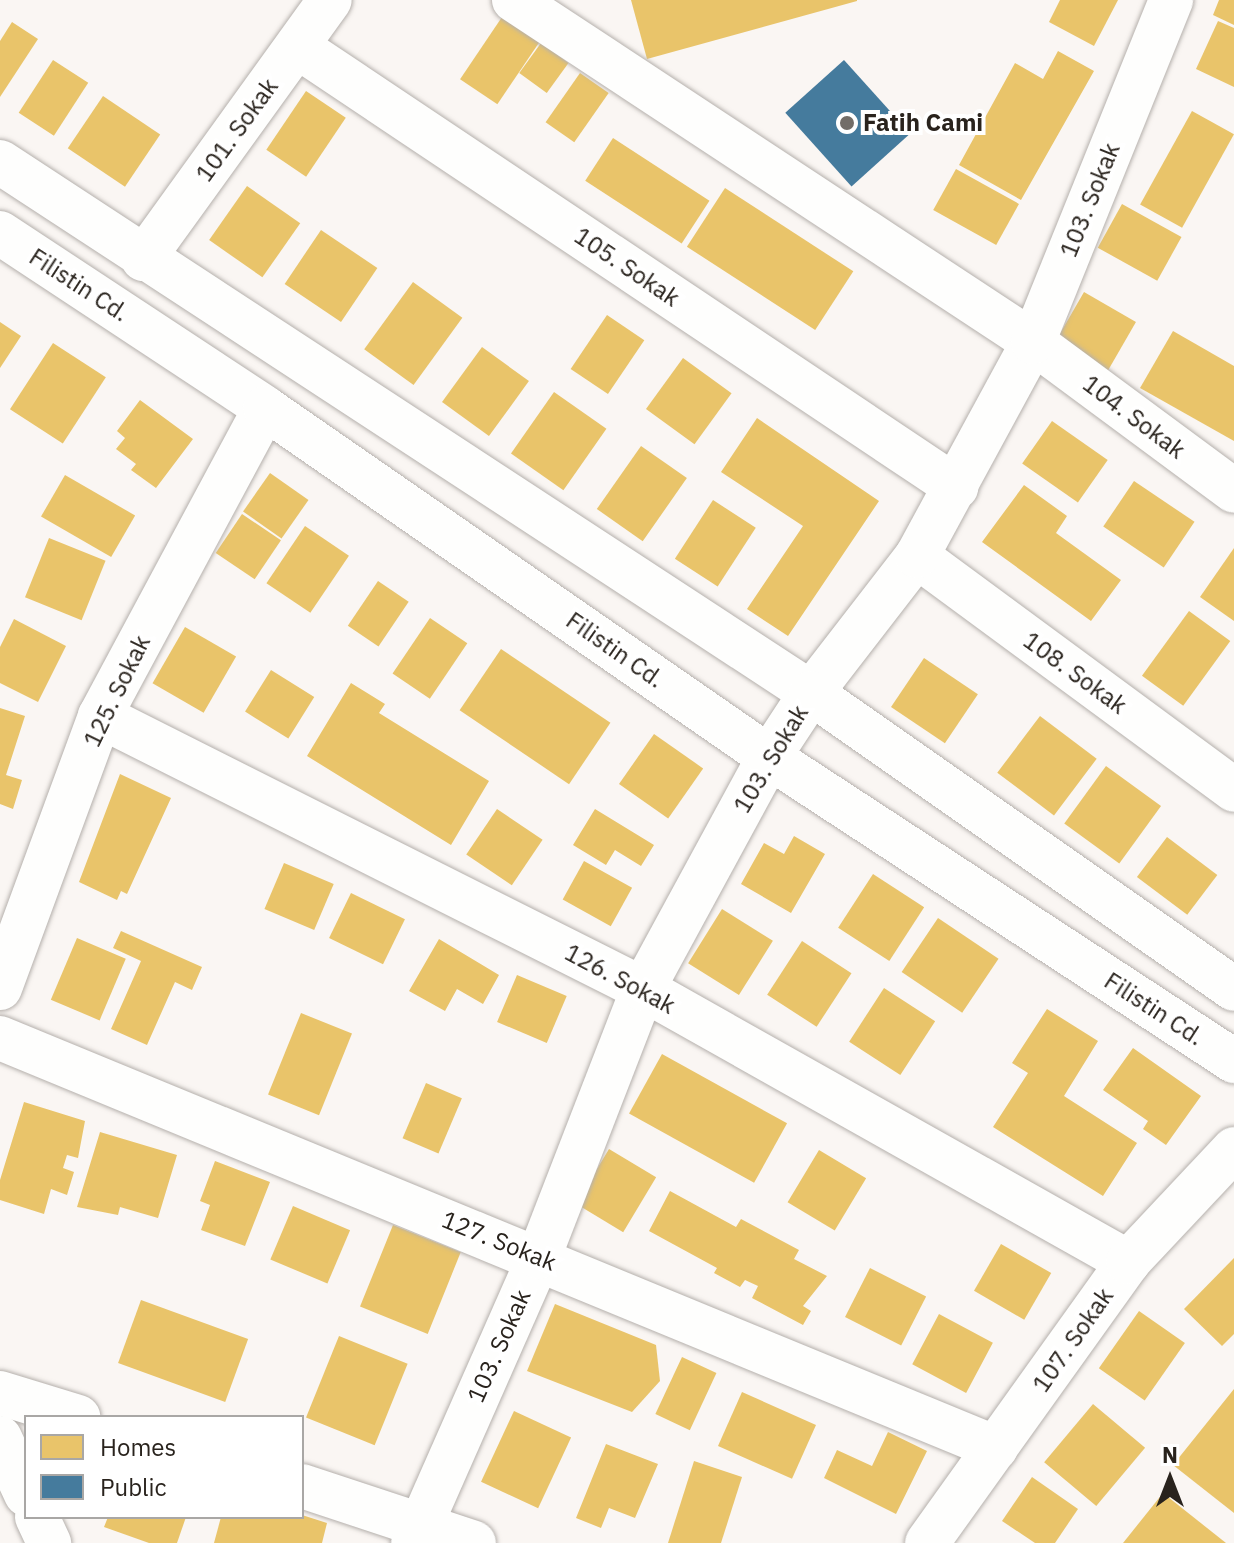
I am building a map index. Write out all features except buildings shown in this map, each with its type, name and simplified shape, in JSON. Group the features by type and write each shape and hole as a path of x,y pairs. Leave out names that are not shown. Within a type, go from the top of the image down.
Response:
{"street":[{"name":"101. Sokak","path":"143,259 330,0"},
{"name":"104. Sokak","path":"514,0 1033,342 1234,491"},
{"name":"103. Sokak","path":"417,1533 539,1257 643,989 769,757 811,693 917,556 956,487 1033,342 1171,0"},
{"name":"105. Sokak","path":"298,47 956,487"},
{"path":"0,162 143,259 811,693 1234,989"},
{"name":"Filistin Cd.","path":"0,233 265,408 769,757 1234,1061"},
{"name":"125. Sokak","path":"0,988 100,716 265,408"},
{"name":"108. Sokak","path":"917,556 1234,790"},
{"name":"126. Sokak","path":"100,716 643,989 1128,1262"},
{"name":"127. Sokak","path":"0,1038 539,1257 996,1448"},
{"name":"107. Sokak","path":"927,1543 1128,1262 1234,1149"},
{"path":"0,1393 72,1415"},
{"path":"0,1438 24,1490"},
{"path":"304,1487 417,1533 474,1543"},
{"path":"38,1519 49,1543"}],"place":[{"name":"Fatih Cami","path":"847,123"}]}
